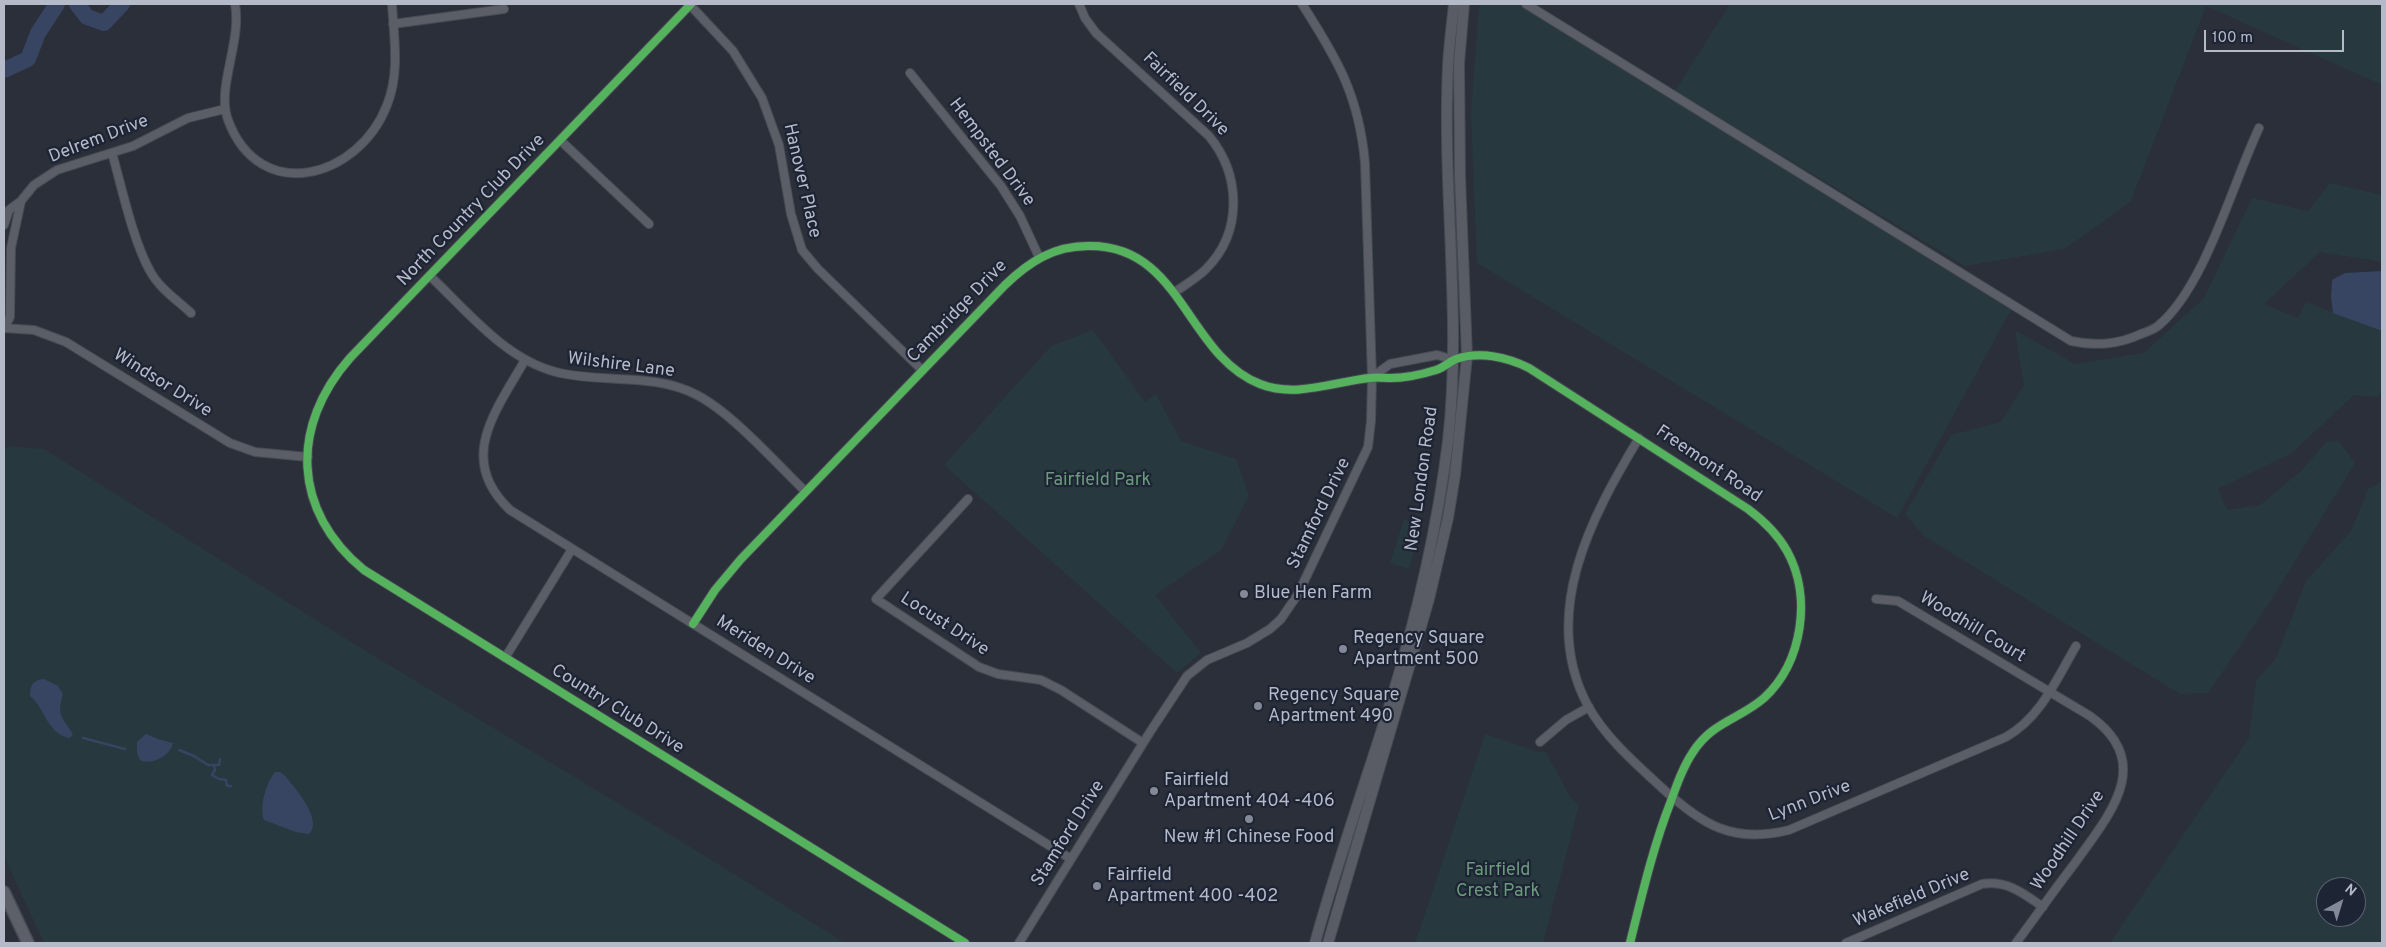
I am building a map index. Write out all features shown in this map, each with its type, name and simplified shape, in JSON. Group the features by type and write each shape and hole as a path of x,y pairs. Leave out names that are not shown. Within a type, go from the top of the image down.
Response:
{"main road":[{"name":"New London Road","path":"1315,943 1390,702 1418,604 1434,531 1448,441 1454,360 1448,66 1454,4"},
{"name":"New London Road","path":"1328,943 1426,609 1444,540 1460,438 1467,356 1460,177 1459,63 1464,4"},
{"path":"4,892 28,943"}],"street":[{"path":"235,4 237,32 227,81 225,110 236,138 243,148 262,164 278,171 297,174 310,173 330,167 355,151 366,141 386,108 395,72 392,4"},
{"name":"North Country Club Drive","path":"308,457 313,418 331,381 691,4"},
{"name":"Hanover Place","path":"691,4 733,52 762,98 779,145 791,214 797,240 802,250 818,270 922,370"},
{"name":"Fairfield Drive","path":"1079,4 1085,18 1096,32 1209,136 1218,146 1229,167 1234,202 1226,238 1206,268 1175,292"},
{"name":"Stamford Drive","path":"1019,943 1143,743 1187,676 1207,660 1260,637 1281,619 1298,594 1368,447 1372,421 1372,377 1365,163 1361,130 1350,88 1341,68 1302,4"},
{"path":"1526,4 2071,342 2092,346 2123,342 2157,327 2181,301 2214,238 2242,164 2259,128"},
{"path":"393,24 504,8"},
{"name":"Hempsted Drive","path":"910,73 1001,186 1020,216 1039,257"},
{"name":"Delrem Drive","path":"4,224 9,210 21,201 34,185 57,170 146,140 188,118 225,110"},
{"path":"560,140 649,224"},
{"path":"112,153 142,252 150,272 164,289 190,313"},
{"name":"Delrem Drive","path":"4,328 10,317 12,238 21,201"},
{"name":"Cambridge Drive","path":"693,624 729,572 1005,285 1023,268 1039,257 1064,248 1078,246 1106,247 1118,250 1154,269 1175,292 1223,359 1242,374 1262,385 1297,390 1372,377 1393,378 1438,369 1454,360 1467,356"},
{"name":"Wilshire Lane","path":"430,276 494,336 524,360 556,372 658,383 697,395 722,412 805,491"},
{"name":"Windsor Drive","path":"4,328 34,330 66,342 230,443 256,452 308,457"},
{"name":"Cambridge Drive","path":"1372,377 1390,364 1437,355 1454,360"},
{"name":"Freemont Road","path":"1467,356 1499,357 1519,363 1639,438 1748,509 1772,529 1792,560 1801,599 1799,633 1793,658 1763,699 1719,725 1700,742 1685,766 1672,797 1646,876 1630,943"},
{"name":"Meriden Drive","path":"524,360 486,429 483,448 485,471 494,492 510,510 1071,859"},
{"name":"Lynn Drive","path":"1639,438 1604,496 1588,532 1570,598 1568,627 1571,653 1578,680 1589,707 1615,742 1672,797 1702,821 1733,833 1762,835 1790,830 2006,737 2031,718 2076,646"},
{"name":"Country Club Drive","path":"308,457 309,485 315,506 335,540 348,556 378,579 965,943"},
{"name":"Locust Drive","path":"968,499 876,599 979,667 1005,676 1041,680 1061,690 1143,743"},
{"path":"505,658 572,549"},
{"name":"Woodhill Court","path":"1876,599 1898,601 2049,692"},
{"name":"Woodhill Drive","path":"2016,943 2114,807 2121,788 2122,768 2118,747 2107,730 2090,716 2049,692"},
{"path":"1540,742 1566,720 1589,707"},
{"name":"Wakefield Drive","path":"1846,943 1982,884 2009,885 2043,907"}],"green space":[{"path":"1485,4 1518,4 2011,310 1897,518 1477,263 1471,113 1479,6"},
{"path":"1730,4 2382,4 2382,85 2206,6 2131,201 2065,249 1965,266 1675,91"},
{"path":"2330,183 2382,195 2382,262 2320,252 2264,304 2298,318 2306,302 2382,331 2382,391 2378,397 2354,395 2292,453 2218,489 2227,510 2260,505 2302,470 2326,442 2339,441 2355,463 2270,602 2208,693 2180,694 1924,536 1905,514 1951,435 2001,422 2024,385 2015,330 2075,364 2144,353 2204,298 2252,198 2308,211"},
{"name":"Fairfield Park","path":"1093,330 1145,402 1156,394 1181,441 1236,459 1249,496 1221,550 1155,595 1201,653 1177,673 944,465 1051,346"},
{"path":"8,446 44,449 351,642 692,848 845,943 44,943 4,856 4,451"},
{"path":"2382,481 2382,943 2110,943 2249,738 2256,681 2276,658 2306,581 2351,531 2368,489"},
{"path":"1404,519 1421,525 1409,569 1390,563"},
{"name":"Fairfield Crest Park","path":"1485,734 1539,752 1546,752 1570,797 1579,805 1543,943 1415,943"}],"water":[{"path":"2382,271 2382,331 2333,313 2331,297 2332,280 2345,273"},
{"path":"44,679 58,686 63,694 60,712 73,734 70,738 62,736 51,726 30,696 33,684"},
{"path":"146,734 173,743 169,752 150,762 140,760 137,753 137,742"},
{"path":"275,772 280,772 284,775 306,804 313,821 313,828 309,834 296,832 264,820 262,809 264,795"}],"waterway":[{"path":"4,70 28,59 38,33 57,4"},
{"path":"77,4 87,17 104,23 122,4"},
{"path":"83,738 125,749"},
{"path":"179,750 194,756 208,765 219,765 220,759"},
{"path":"214,766 215,770 212,775 226,780 227,786 231,786"}],"cycle path":[{"path":"691,4 350,358 330,384 317,412 309,439 308,467 312,495 323,522 340,547 364,570 965,943"},
{"path":"693,624 715,590 741,559 1005,285 1023,269 1053,252 1088,246 1119,250 1144,263 1164,281 1215,350 1235,370 1260,384 1273,388 1287,390 1315,388 1369,378 1408,377 1436,370 1456,359 1474,355 1493,356 1512,361 1529,368 1748,509 1770,528 1787,551 1795,569 1799,588 1800,628 1788,666 1764,698 1709,734 1693,752 1683,770 1648,871 1630,943"}],"place":[{"name":"Blue Hen Farm","path":"1244,594"},
{"name":"Regency Square Apartment 500","path":"1343,649"},
{"name":"Regency Square Apartment 490","path":"1258,706"},
{"name":"Fairfield Apartment 404 -406","path":"1154,791"},
{"name":"New #1 Chinese Food","path":"1249,819"},
{"name":"Fairfield Apartment 400 -402","path":"1097,886"}]}
